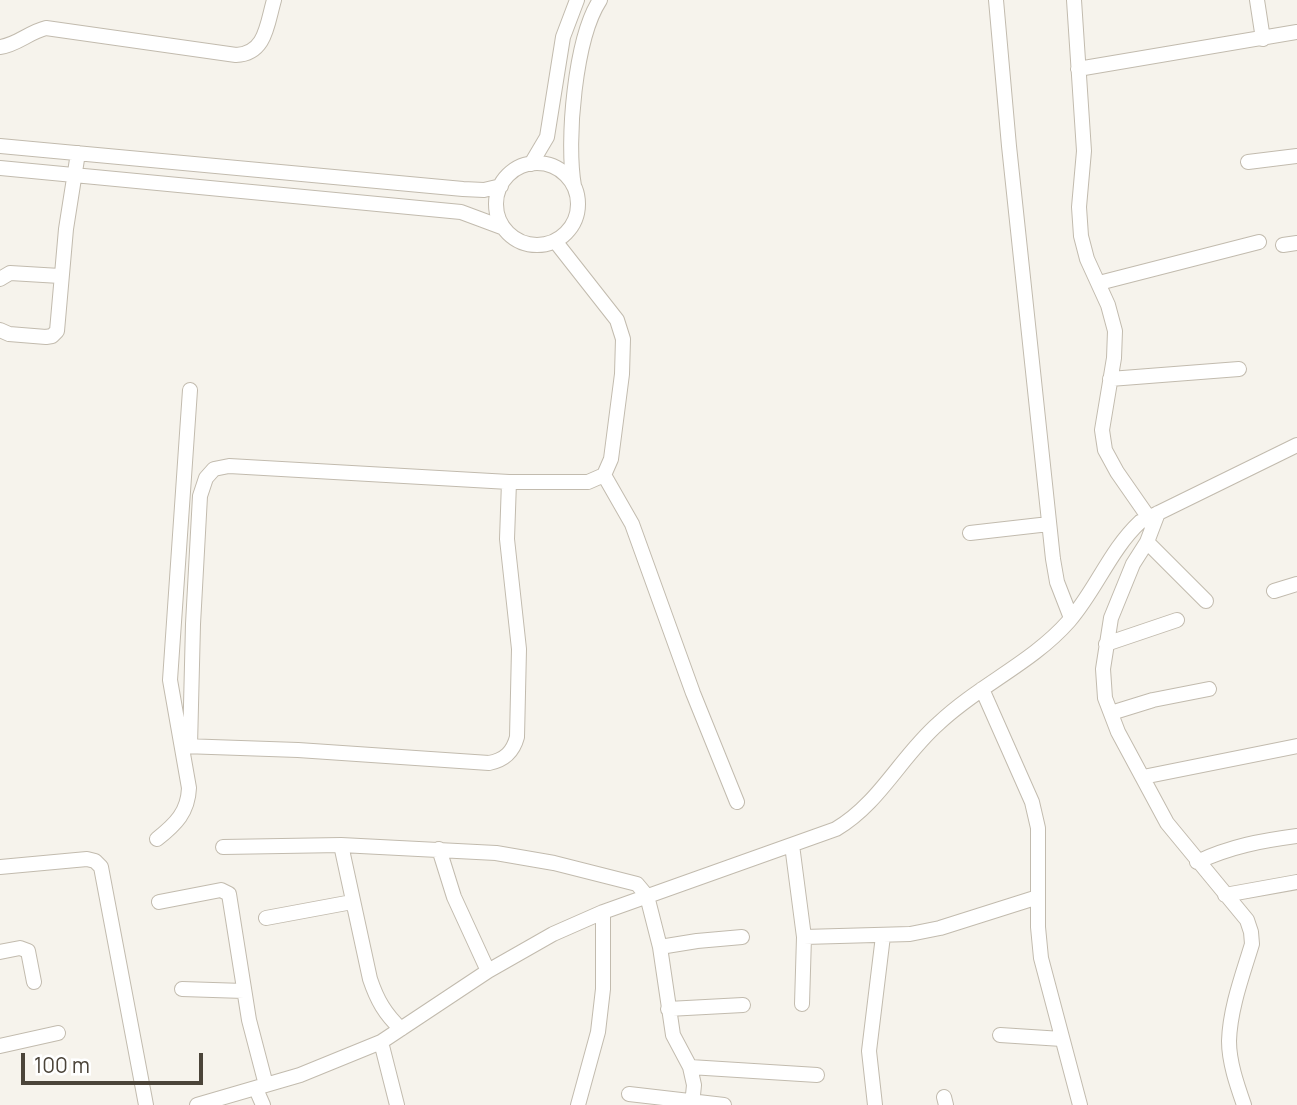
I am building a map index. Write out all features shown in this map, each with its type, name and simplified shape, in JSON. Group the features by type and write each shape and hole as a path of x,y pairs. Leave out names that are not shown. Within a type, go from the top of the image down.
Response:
{"street":[{"path":"0,47 7,46 35,30 46,28 236,55 247,54 256,48 262,39 274,0"},
{"path":"531,164 547,137 562,37 577,0"},
{"path":"0,168 461,212 503,228 520,242 545,245 567,233 578,207 570,162 580,54 582,41 600,0"},
{"path":"996,0 1049,524 1057,582 1072,618"},
{"path":"1074,0 1084,151 1079,207 1081,236 1087,259 1099,283 1115,331 1114,358 1101,430 1105,450 1117,472 1154,515"},
{"path":"1257,0 1263,39"},
{"path":"1078,69 1297,32"},
{"path":"0,146 463,189 484,190 501,186"},
{"path":"0,330 9,334 52,335 59,325 60,276 78,153"},
{"path":"1248,162 1297,156"},
{"path":"503,228 497,216 496,199 508,176 519,167 546,164 558,169 574,188"},
{"path":"157,839 182,816 188,803 186,746 201,496 205,478 214,469 229,466 509,482 589,482 604,475 611,459 622,374 623,339 617,320 555,241"},
{"path":"1099,283 1259,242"},
{"path":"0,279 10,274 60,276"},
{"path":"1110,379 1239,369"},
{"path":"186,746 170,680 190,390"},
{"path":"197,1105 338,1061 381,1042 488,971 553,934 603,912 836,829 872,802 913,748 940,721 1038,650 1072,618 1126,536 1154,515 1297,445"},
{"path":"604,475 632,524 693,693 737,802"},
{"path":"186,746 298,750 489,763 508,755 517,737 519,649 507,539 509,482"},
{"path":"1154,515 1147,542 1133,564 1111,618 1106,644 1105,698 1118,732 1167,822 1247,920 1252,944 1232,1016 1229,1041 1244,1105"},
{"path":"970,534 1049,524"},
{"path":"1147,542 1206,601"},
{"path":"1274,592 1297,584"},
{"path":"1106,644 1177,620"},
{"path":"982,689 1032,803 1038,828 1041,958 1076,1104"},
{"path":"1111,713 1153,700 1209,690"},
{"path":"1143,777 1297,746"},
{"path":"1197,862 1251,842 1297,836"},
{"path":"223,847 341,845 496,853 554,863 629,881 643,889 648,896 660,947 673,1035 690,1067 694,1085 692,1103"},
{"path":"341,845 370,979 377,999 401,1030"},
{"path":"792,845 804,937 802,1004"},
{"path":"439,849 454,897 488,971"},
{"path":"0,867 87,859 95,861 101,867 146,1105"},
{"path":"1225,895 1297,882"},
{"path":"159,902 227,891 263,1105"},
{"path":"804,937 910,934 940,928 1038,897"},
{"path":"266,918 352,902"},
{"path":"578,1105 598,1032 603,989 603,912"},
{"path":"875,1105 869,1051 883,936"},
{"path":"660,947 742,937"},
{"path":"0,951 20,948 28,951 34,982"},
{"path":"181,989 244,991"},
{"path":"668,1009 743,1005"},
{"path":"0,1046 58,1033"},
{"path":"1000,1035 1062,1039"},
{"path":"381,1042 397,1105"},
{"path":"690,1067 817,1075"},
{"path":"629,1094 724,1105"}]}
